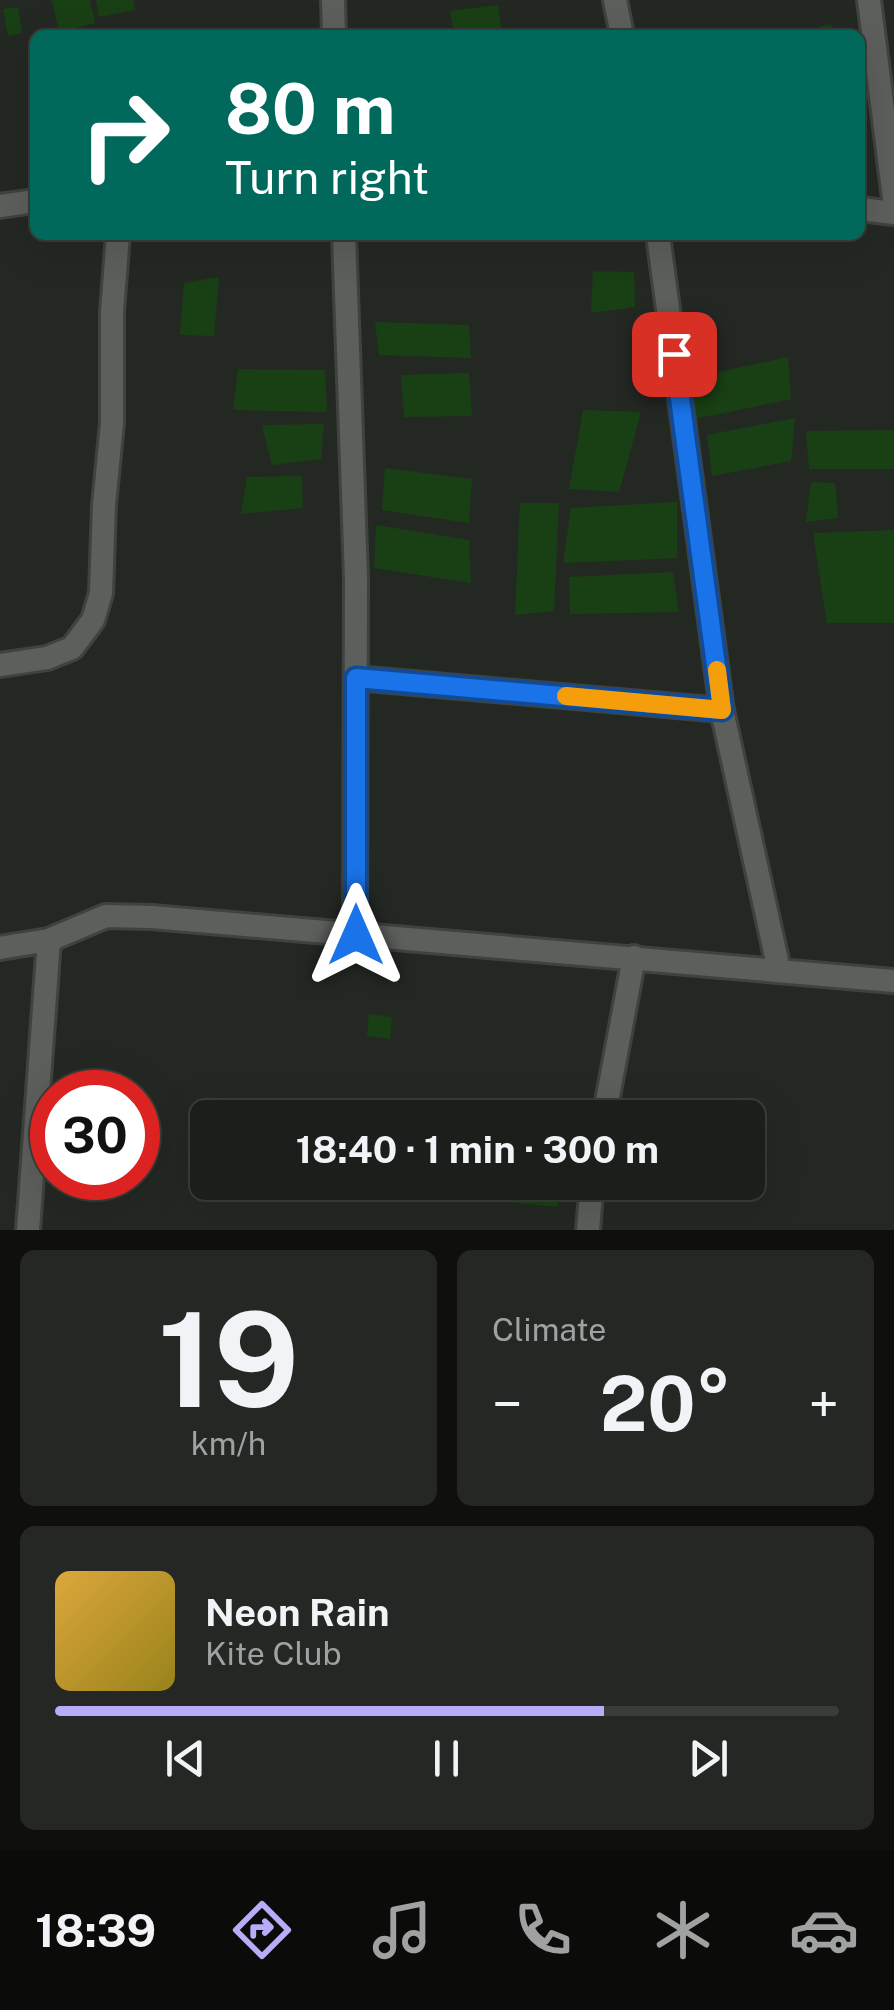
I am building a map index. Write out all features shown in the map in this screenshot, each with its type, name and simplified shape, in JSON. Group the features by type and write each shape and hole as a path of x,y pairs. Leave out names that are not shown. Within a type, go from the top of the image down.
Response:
{"street":[{"path":"332,0 334,30"},
{"path":"614,0 621,30"},
{"path":"869,0 894,199"},
{"path":"0,206 30,202"},
{"path":"865,209 894,213"},
{"path":"0,664 46,658 72,648 93,620 101,593 118,240"},
{"path":"344,240 355,558 356,935"},
{"path":"659,240 722,710 779,970"},
{"path":"356,678 722,710"},
{"path":"0,948 49,940 106,916 152,916 894,981"},
{"path":"28,1230 49,940"},
{"path":"607,1100 634,957"},
{"path":"588,1230 590,1200"}],"building":[{"path":"52,0 90,0 95,23 59,30"},
{"path":"96,0 133,0 135,10 99,17"},
{"path":"498,5 501,30 453,30 450,11"},
{"path":"18,7 22,33 8,36 3,9"},
{"path":"831,24 833,30 808,30"},
{"path":"593,271 634,272 635,307 591,313"},
{"path":"219,277 214,336 180,335 184,283"},
{"path":"375,322 469,325 471,358 379,355"},
{"path":"788,357 791,399 695,419 692,378"},
{"path":"238,369 325,370 327,412 233,410"},
{"path":"469,373 472,416 404,417 401,375"},
{"path":"583,410 641,412 619,492 569,489"},
{"path":"795,418 791,461 712,476 707,435"},
{"path":"324,424 321,459 272,465 262,425"},
{"path":"894,430 894,469 809,469 806,431"},
{"path":"385,468 472,479 469,523 382,510"},
{"path":"302,476 303,508 241,514 247,477"},
{"path":"811,482 835,483 838,518 806,522"},
{"path":"677,502 677,558 563,563 571,508"},
{"path":"520,503 559,503 554,611 515,615"},
{"path":"376,525 469,540 471,583 374,568"},
{"path":"894,530 894,623 827,623 813,533"},
{"path":"673,572 679,612 570,614 569,577"},
{"path":"369,1014 392,1017 390,1039 367,1036"},
{"path":"483,1200 559,1200 558,1207"}],"slow traffic":[{"path":"566,696 722,710 717,670"}],"route":[{"path":"356,935 356,678 722,710 674,354"}]}
